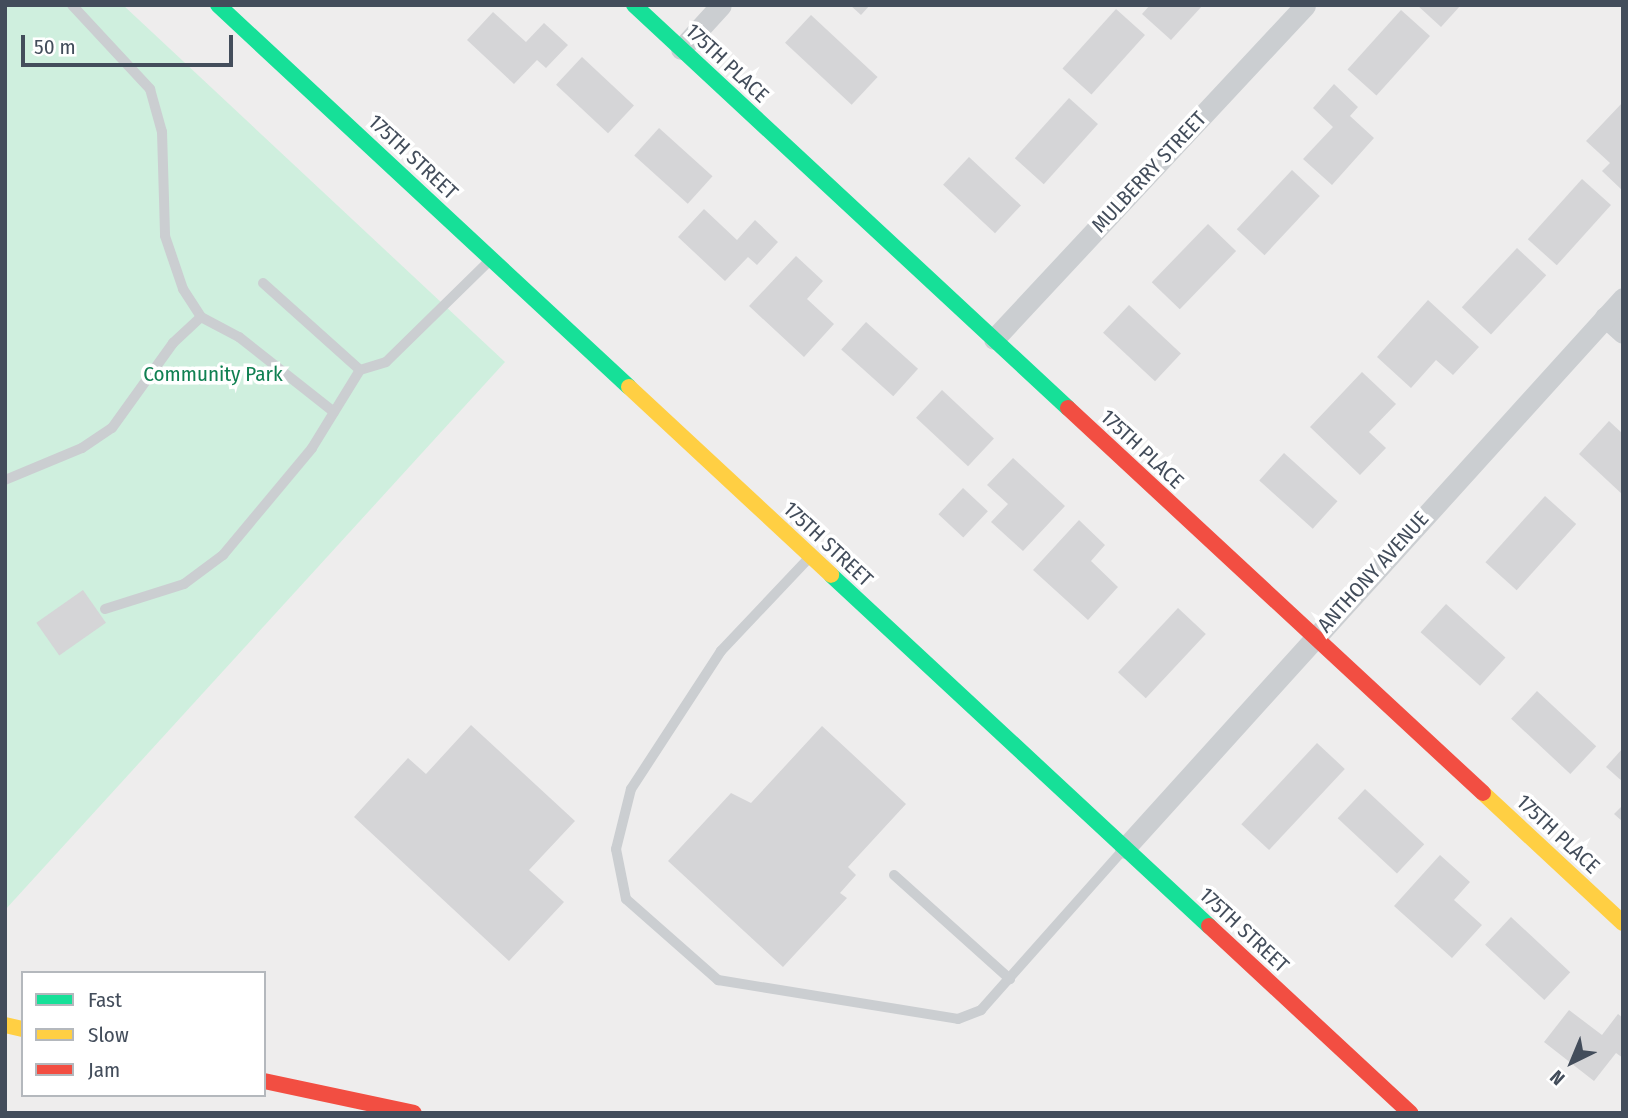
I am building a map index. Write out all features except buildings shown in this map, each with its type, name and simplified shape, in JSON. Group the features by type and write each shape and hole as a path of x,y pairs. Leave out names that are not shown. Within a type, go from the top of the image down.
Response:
{"main road":[{"name":"175TH STREET","path":"218,5 1410,1113"},
{"name":"175TH PLACE","path":"634,5 1623,923"},
{"path":"266,1081 414,1113"}],"street":[{"path":"681,49 721,5"},
{"name":"MULBERRY STREET","path":"994,339 1305,5"},
{"name":"ANTHONY AVENUE","path":"1125,848 1623,298"},
{"path":"1605,317 1623,333"}],"lane":[{"path":"72,5 150,89 162,132 165,236 183,289 201,317 239,337 334,412"},
{"path":"105,609 164,593 203,573 249,528 334,412 360,370 386,362 492,258"},
{"path":"263,283 360,370"},
{"path":"5,480 82,448 112,428 173,343 201,317"},
{"path":"811,556 721,650 631,789 616,849 626,899 718,980 958,1019 981,1010 1125,848"},
{"path":"894,875 1010,979"}],"green space":[{"name":"Community Park","path":"5,5 123,5 505,362 5,910"}],"traffic: fast":[{"path":"218,5 629,387"},
{"path":"634,5 1068,408"},
{"path":"831,575 1209,926"}],"traffic: slow":[{"path":"629,387 831,575"},
{"path":"1483,793 1623,923"},
{"path":"5,1025 21,1029"}],"traffic: jam":[{"path":"1068,408 1483,793"},
{"path":"1209,926 1410,1113"},
{"path":"266,1081 414,1113"}]}
